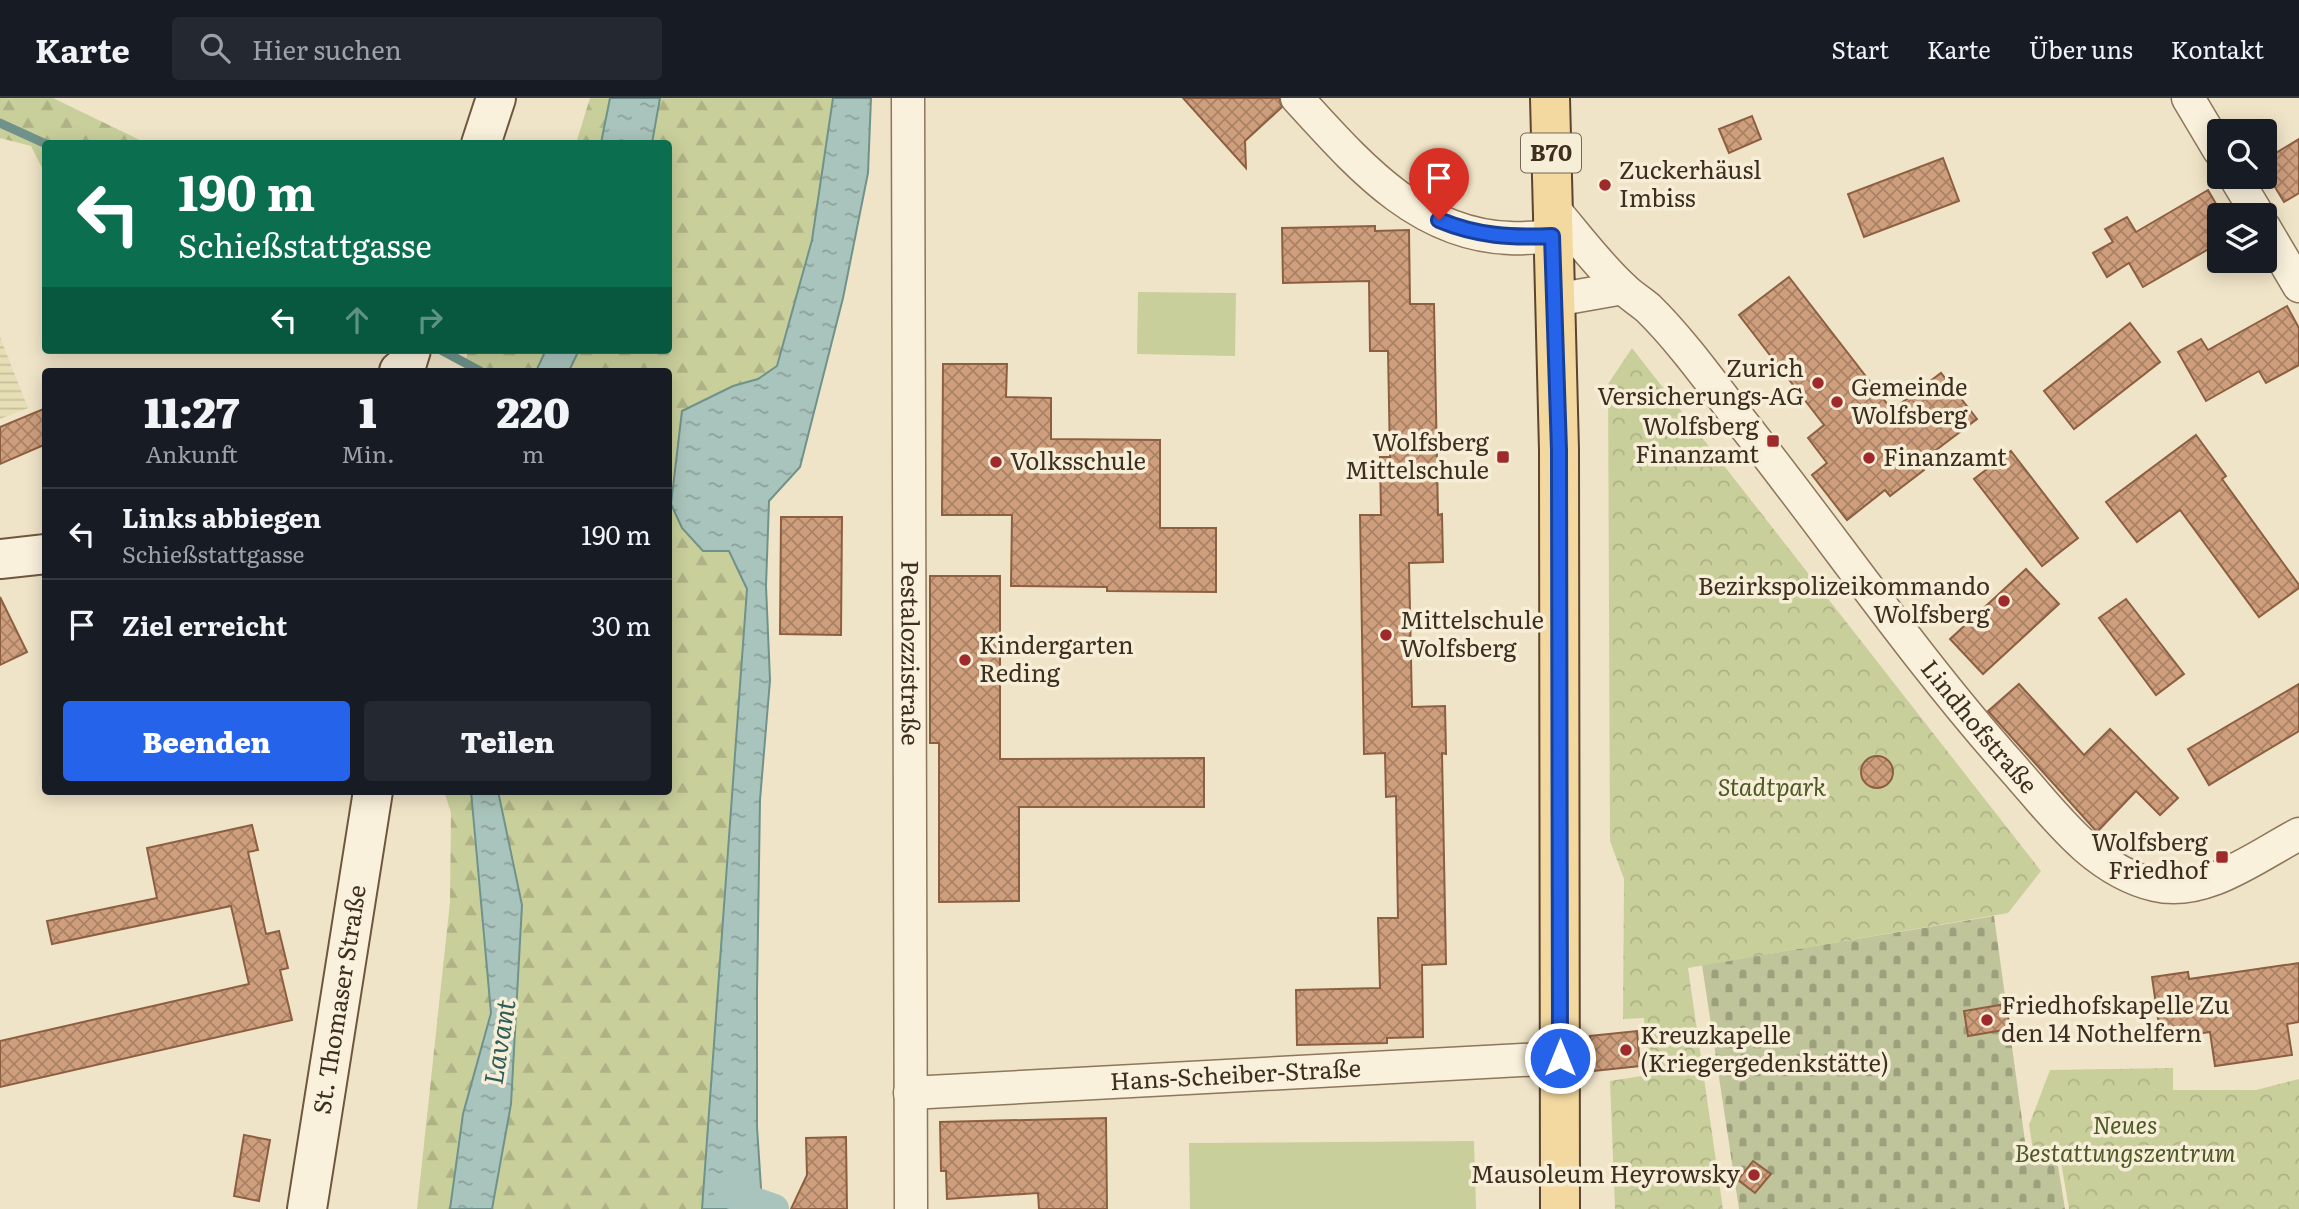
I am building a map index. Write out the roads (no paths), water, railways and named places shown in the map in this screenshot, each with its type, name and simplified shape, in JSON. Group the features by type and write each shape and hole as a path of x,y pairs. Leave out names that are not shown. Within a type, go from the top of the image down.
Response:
{"main road":[{"path":"482,140 496,98"},
{"name":"B70","path":"1550,98 1559,450 1560,1209"},
{"path":"0,559 42,554"},
{"name":"St. Thomaser Straße","path":"307,1209 372,795"}],"street":[{"name":"Pestalozzistraße","path":"908,98 911,1209"},
{"path":"1297,98 1360,166 1391,194 1419,212 1459,229 1508,238 1552,222"},
{"path":"2188,98 2207,130"},
{"name":"Lindhofstraße","path":"1552,222 1649,309 1740,420 1956,704 2078,841 2110,866 2134,878 2157,885 2179,887 2203,883 2228,872 2299,834"},
{"path":"2277,249 2299,286"},
{"path":"1555,300 1623,288"},
{"name":"Hans-Scheiber-Straße","path":"910,1093 1560,1058"}],"water":[{"path":"610,98 660,98 653,140 602,140"},
{"path":"833,98 871,98 868,173 843,298 800,467 769,501 766,586 770,680 760,800 757,991 757,1127 762,1203 760,1209 702,1209 747,589 729,551 703,551 682,528 672,506 672,496 682,411 733,386 758,379 777,366 812,240"},
{"path":"544,354 577,354 570,368 537,368"},
{"name":"Lavant","path":"471,795 499,795 522,905 511,1104 492,1209 450,1209 463,1114 491,1013"}],"waterway":[{"path":"0,123 42,142"},
{"path":"448,354 474,368"},
{"path":"729,1193 774,1209"}],"place":[{"name":"Zuckerhäusl Imbiss","path":"1605,185"},
{"name":"Zurich Versicherungs-AG","path":"1818,383"},
{"name":"Gemeinde Wolfsberg","path":"1837,402"},
{"name":"Wolfsberg Finanzamt","path":"1773,441"},
{"name":"Wolfsberg Mittelschule","path":"1503,457"},
{"name":"Finanzamt","path":"1869,458"},
{"name":"Volksschule","path":"996,462"},
{"name":"Bezirkspolizeikommando Wolfsberg","path":"2004,601"},
{"name":"Mittelschule Wolfsberg","path":"1386,635"},
{"name":"Kindergarten Reding","path":"965,660"},
{"name":"Wolfsberg Friedhof","path":"2222,857"},
{"name":"Friedhofskapelle Zu den 14 Nothelfern","path":"1987,1020"},
{"name":"Kreuzkapelle (Kriegergedenkstätte)","path":"1626,1050"},
{"name":"Mausoleum Heyrowsky","path":"1754,1175"}],"park label":[{"name":"Stadtpark","path":"1772,788"},
{"name":"Neues Bestattungszentrum","path":"2125,1140"}]}
